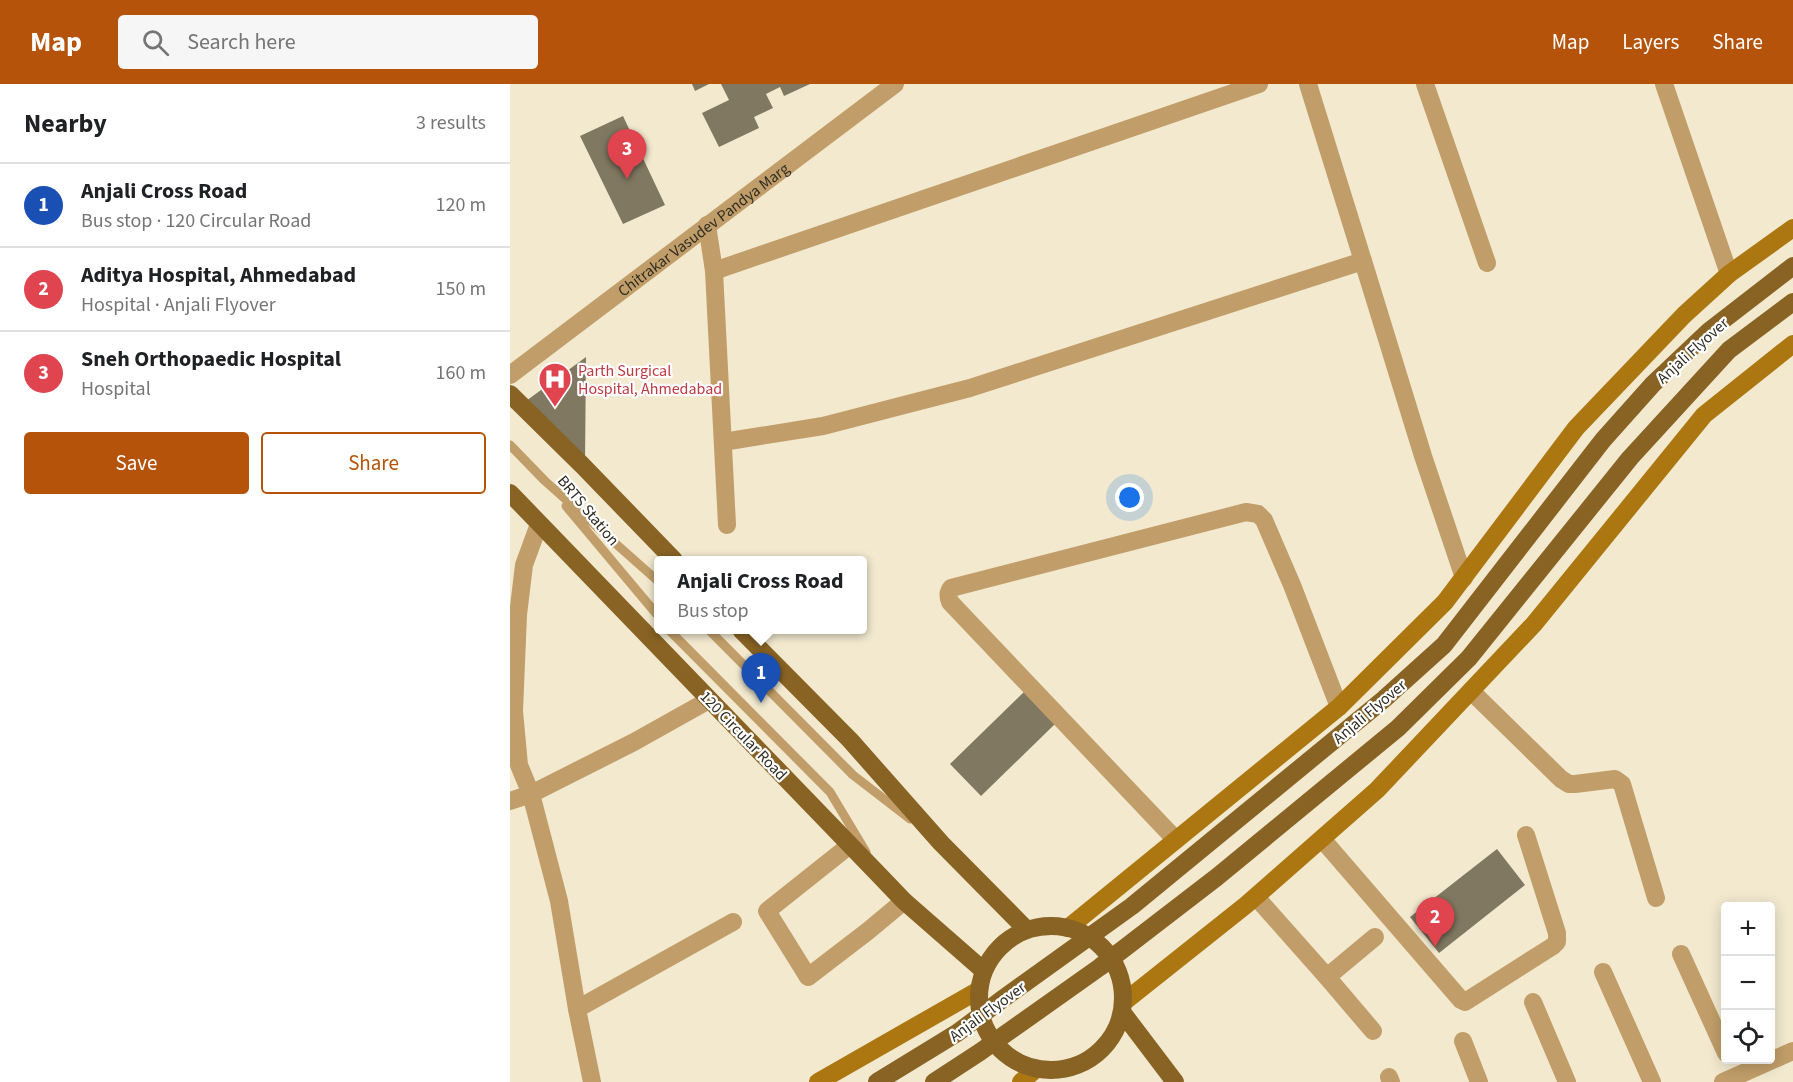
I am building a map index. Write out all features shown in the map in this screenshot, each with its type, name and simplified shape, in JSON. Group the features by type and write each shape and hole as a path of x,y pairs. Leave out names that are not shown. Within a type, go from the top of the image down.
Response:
{"main road":[{"name":"Anjali Flyover","path":"877,1082 957,1034 1132,906 1383,700 1444,645 1603,440 1653,384 1709,332 1793,266"},
{"name":"Anjali Flyover","path":"934,1082 980,1053 1100,968 1217,877 1398,728 1469,658 1630,458 1729,350 1793,302"},
{"path":"510,394 669,556"},
{"name":"120 Circular Road","path":"510,493 904,901 984,971"},
{"path":"745,634 850,740 941,843 1028,930"},
{"path":"1047,926 1082,932 1105,949 1120,974 1123,1007 1114,1034 1100,1052 1080,1065 1057,1070 1036,1069 1016,1061 999,1049 987,1031 980,1012 979,990 984,971 994,953 1009,939 1028,930 1047,926"},
{"path":"1123,1007 1175,1082"},
{"path":"1057,1070 1072,1082"}],"street":[{"name":"Chitrakar Vasudev Pandya Marg","path":"510,375 895,84"},
{"path":"714,271 1259,84"},
{"path":"1308,84 1464,578"},
{"path":"1425,84 1487,263"},
{"path":"1664,84 1729,274"},
{"path":"707,225 714,271 728,525"},
{"path":"1068,928 1340,706 1445,602 1576,428 1684,315 1729,274 1793,228"},
{"path":"723,442 823,426 970,388 1363,261"},
{"path":"1123,1007 1256,897 1377,790 1534,624 1704,415 1793,344"},
{"path":"1176,840 950,602 948,591 951,588 1246,512 1258,514 1264,520 1292,585 1340,706"},
{"path":"539,524 524,565 518,615 514,711 519,765 531,794 559,901 592,1082"},
{"path":"1471,691 1569,784 1615,779 1622,783 1656,898"},
{"path":"510,801 531,794 634,742 709,700"},
{"path":"1322,839 1465,1002 1557,942 1557,933 1526,835"},
{"path":"850,845 767,911 808,977 904,901"},
{"path":"1256,897 1373,1031"},
{"path":"577,1009 734,922"},
{"path":"1328,977 1375,937"},
{"path":"1681,954 1721,1044"},
{"path":"1603,972 1652,1082"},
{"path":"818,1082 979,990"},
{"path":"1533,1002 1567,1082"},
{"path":"1463,1041 1479,1082"},
{"path":"1731,1064 1739,1078 1793,1051"},
{"path":"1021,1082 1036,1069"}],"lane":[{"path":"510,445 545,481"},
{"name":"BRTS Station","path":"545,481 654,578"},
{"name":"BRTS Station","path":"545,481 654,611"},
{"path":"673,634 830,792 881,877"},
{"path":"713,634 853,775 941,843"}],"building":[{"path":"692,84 709,84 695,91"},
{"path":"721,84 810,84 784,96 780,87 766,94 773,108 754,117 759,128 719,147 702,113 729,100"},
{"path":"623,116 665,205 623,224 580,136"},
{"path":"586,357 585,463 526,401"},
{"path":"1024,692 1055,724 981,796 950,764"},
{"path":"1497,849 1525,885 1439,953 1410,917"}],"place":[{"name":"Sneh Orthopaedic Hospital","path":"627,179"},
{"name":"Parth Surgical Hospital, Ahmedabad","path":"555,408"},
{"name":"Anjali Cross Road","path":"761,703"},
{"name":"Aditya Hospital, Ahmedabad","path":"1435,947"}]}
